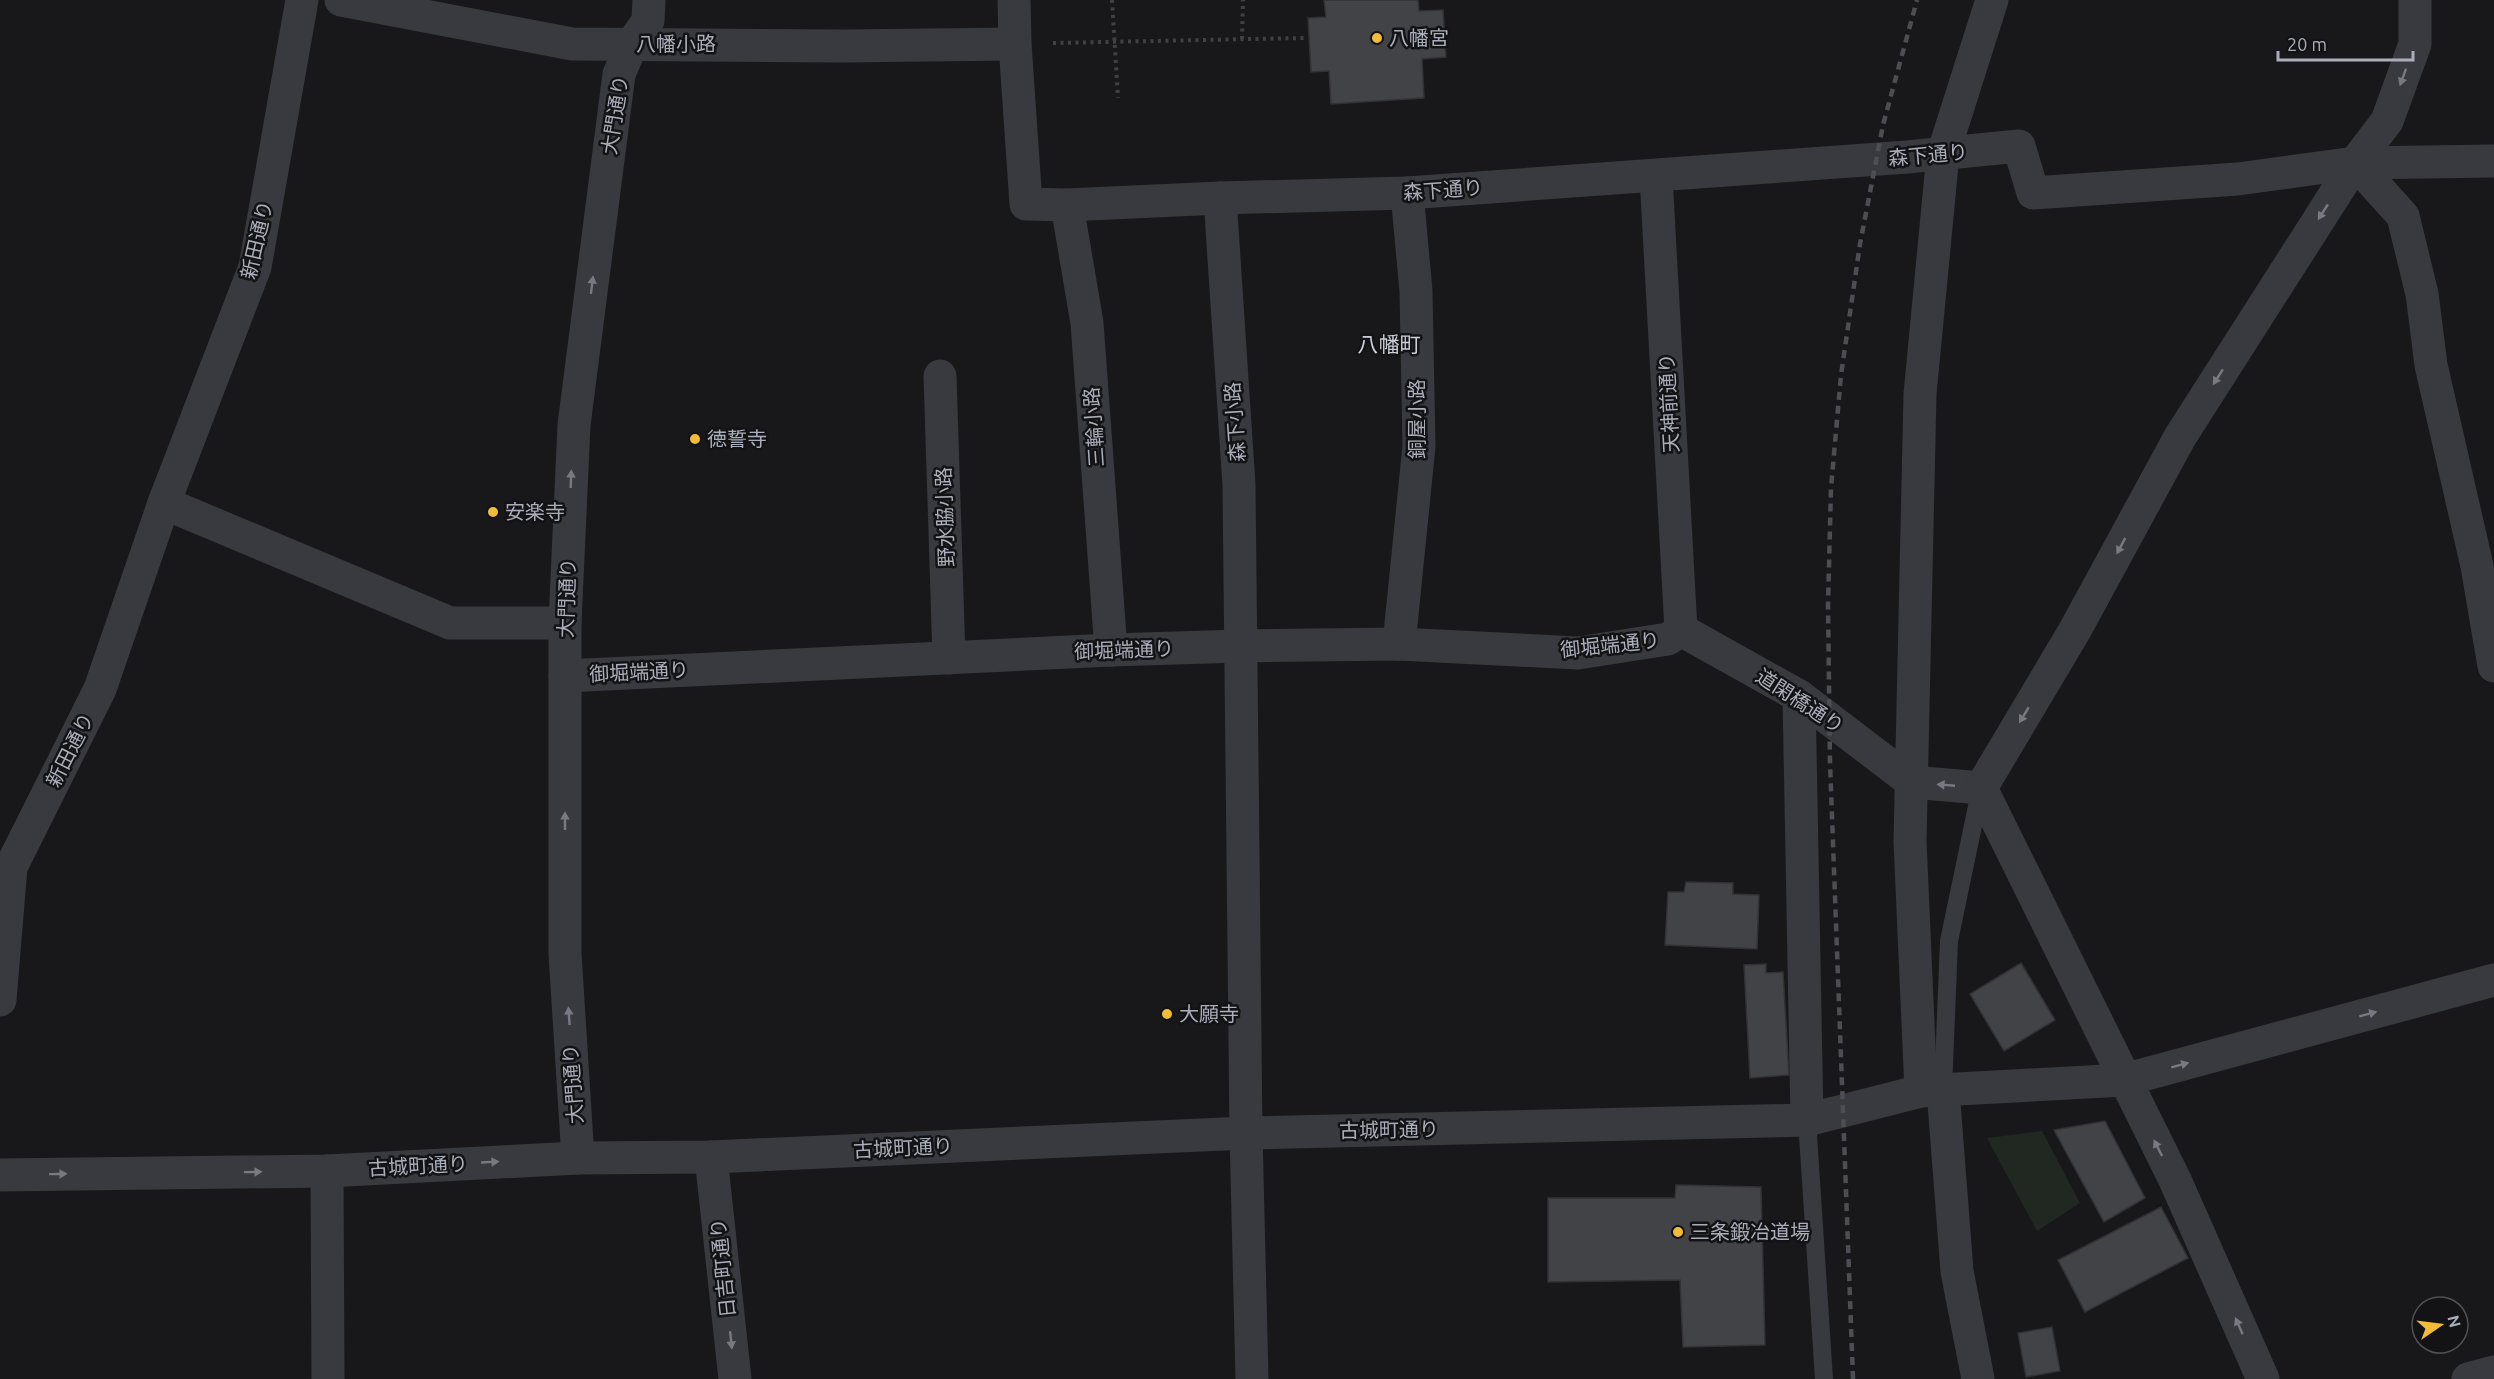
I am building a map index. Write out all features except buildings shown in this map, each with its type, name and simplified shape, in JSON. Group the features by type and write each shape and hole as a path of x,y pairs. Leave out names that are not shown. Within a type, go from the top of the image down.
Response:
{"street":[{"name":"新田通り","path":"0,1000 11,867 100,689 164,504 255,267 302,0"},
{"name":"八幡小路","path":"341,0 572,44 843,46 1015,44"},
{"name":"大門通り","path":"578,1158 565,954 564,676 574,425 619,74 632,44 648,21 649,0"},
{"path":"1014,0 1015,44"},
{"path":"1978,1379 1957,1271 1932,1090 1910,841 1920,394 1943,154 1992,0"},
{"path":"1981,788 2075,630 2180,437 2355,163 2387,121 2415,45 2415,0"},
{"name":"森下通り","path":"1015,44 1026,204 1067,205 1407,193 1943,154 2019,146 2032,193 2238,179 2355,163"},
{"path":"2355,163 2494,161"},
{"path":"2355,163 2403,216 2422,294 2432,365 2477,566 2494,666"},
{"name":"天神前通り","path":"1656,176 1681,630"},
{"name":"銅屋小路","path":"1399,644 1419,446 1416,291 1407,193"},
{"name":"森下小路","path":"1220,198 1239,485 1246,1133 1252,1379"},
{"name":"三輪小路","path":"1067,205 1087,323 1111,650"},
{"name":"野水脇小路","path":"940,376 949,658"},
{"path":"164,504 450,623 565,623"},
{"name":"道閑橋通り","path":"1681,630 1799,696 1912,782"},
{"name":"御堀端通り","path":"564,676 1240,646 1399,644 1578,653 1668,639 1681,630"},
{"path":"1799,696 1807,1120"},
{"path":"1912,782 1981,788"},
{"path":"1981,788 2175,1180 2263,1379"},
{"name":"古城町通り","path":"0,1175 327,1171 578,1158 711,1157 1246,1133 1807,1120 1932,1090 2124,1080 2494,980"},
{"name":"日吉町通り","path":"711,1157 735,1379"},
{"path":"327,1171 328,1379"},
{"path":"2468,1379 2494,1372"}],"lane":[{"path":"1932,1090 1949,941 1981,788"},
{"path":"1807,1120 1824,1379"}],"path":[{"path":"1112,0 1118,98"},
{"path":"1242,39 1243,0"},
{"path":"1015,44 1304,38"}],"shaded area":[{"path":"2042,1131 2080,1203 2037,1231 1987,1138"}],"railway":[{"path":"1853,1379 1830,763 1828,605 1831,488 1841,375 1860,244 1883,125 1917,0"}],"place":[{"name":"八幡宮","path":"1377,38"},
{"name":"徳誓寺","path":"695,439"},
{"name":"安楽寺","path":"493,512"},
{"name":"大願寺","path":"1167,1014"},
{"name":"三条鍛冶道場","path":"1678,1232"}],"district":[{"name":"八幡町","path":"1389,345"}]}
